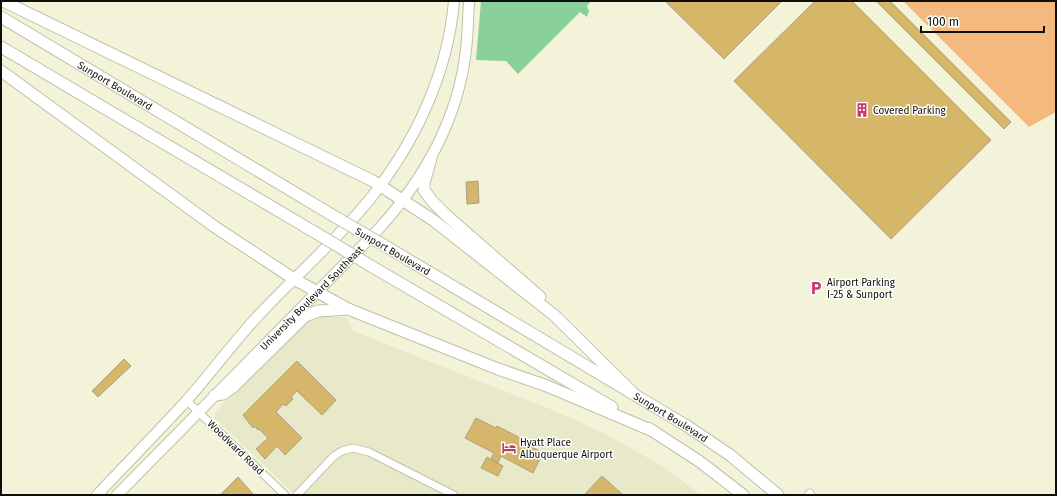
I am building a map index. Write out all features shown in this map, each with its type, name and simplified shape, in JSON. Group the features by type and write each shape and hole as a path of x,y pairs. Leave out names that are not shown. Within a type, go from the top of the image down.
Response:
{"main road":[{"path":"3,1 380,186 433,220 554,315 635,395"},
{"path":"97,495 186,400 256,318 356,215 380,186 404,150 431,96 447,44 454,1"},
{"name":"University Boulevard Southeast","path":"117,495 376,232 403,201 431,158 447,125 459,88 466,49 469,1"},
{"name":"Sunport Boulevard","path":"1,17 635,395 708,440 778,495"},
{"path":"1,47 653,432 698,461 743,495"},
{"path":"1,71 215,227 294,279 348,309 490,366 547,386 653,432"},
{"path":"431,158 424,183 424,190 432,201 447,216 537,293 554,315"},
{"path":"215,395 223,394 233,387 305,316 318,311 348,309"}],"street":[{"name":"Woodward Road","path":"186,400 285,495"},
{"path":"297,495 334,456 342,451 353,448 369,452 454,495"}],"shaded area":[{"path":"481,1 591,1 587,6 589,11 587,17 580,12 518,74 506,61 476,60"},
{"path":"903,1 1056,1 1056,112 1029,127"},
{"path":"322,315 347,318 353,331 548,408 604,433 662,466 701,495 295,495 215,418 216,411 297,328 306,320"}],"building":[{"path":"665,1 782,1 724,59"},
{"name":"Covered Parking","path":"815,1 852,1 991,140 891,239 734,81"},
{"path":"876,1 890,1 1011,122 1004,129"},
{"path":"478,181 479,203 467,204 466,182"},
{"path":"124,359 131,366 98,397 92,391"},
{"path":"297,361 336,400 322,415 297,391 291,397 293,399 286,406 283,404 276,412 302,438 285,455 277,446 265,459 256,449 268,438 259,429 258,430 254,426 253,428 243,415"},
{"name":"Hyatt Place Albuquerque Airport","path":"476,418 496,428 497,426 524,440 523,442 543,453 533,473 501,456 498,463 491,459 494,453 465,438"},
{"path":"487,457 503,466 498,476 481,468"},
{"path":"602,476 623,495 584,495"},
{"path":"238,477 254,495 220,495"}],"place":[{"name":"Covered Parking","path":"862,110"},
{"name":"Airport Parking I-25 & Sunport","path":"816,288"},
{"name":"Hyatt Place Albuquerque Airport","path":"509,448"}]}
